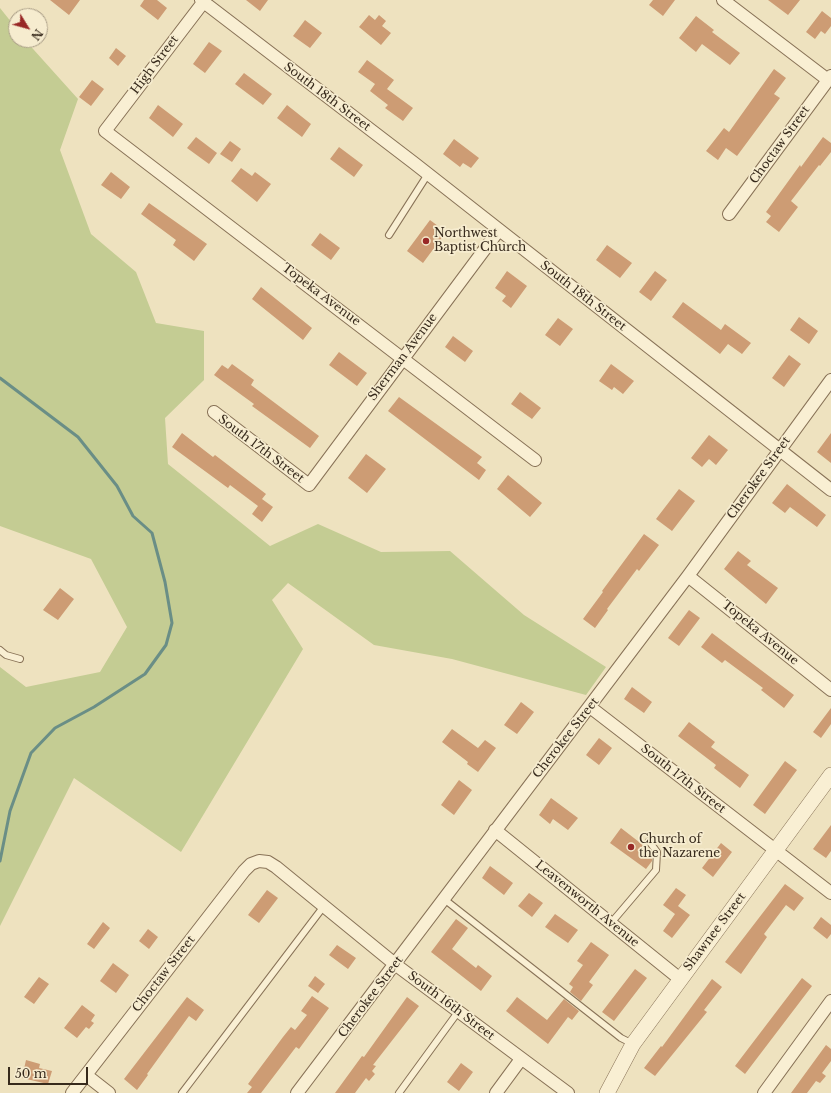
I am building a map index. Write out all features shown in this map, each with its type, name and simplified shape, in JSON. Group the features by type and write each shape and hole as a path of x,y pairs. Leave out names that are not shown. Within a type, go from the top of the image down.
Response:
{"street":[{"path":"723,0 830,78"},
{"name":"High Street","path":"105,131 203,1"},
{"name":"South 18th Street","path":"203,1 428,174 831,490"},
{"name":"Choctaw Street","path":"729,214 830,78"},
{"name":"Topeka Avenue","path":"105,131 403,357 535,460"},
{"name":"Sherman Avenue","path":"309,485 499,230"},
{"name":"Cherokee Street","path":"297,1093 396,965 495,830 590,707 831,380"},
{"name":"South 17th Street","path":"214,412 309,485"},
{"name":"Topeka Avenue","path":"688,576 831,690"},
{"name":"South 17th Street","path":"590,707 831,893"},
{"name":"Shawnee Street","path":"607,1093 633,1044 831,775"},
{"name":"Leavenworth Avenue","path":"495,830 680,979"},
{"name":"Choctaw Street","path":"70,1092 86,1075 244,871 251,864 259,861"},
{"name":"South 16th Street","path":"259,861 268,862 276,867 396,965 568,1093"},
{"path":"764,1093 831,1001"},
{"path":"496,1093 521,1059"},
{"path":"86,1075 109,1093"}],"lane":[{"path":"389,235 428,174"},
{"path":"0,650 6,656 20,659"},
{"path":"611,923 656,870 657,852 649,841"},
{"path":"444,899 621,1038 633,1044"},
{"path":"182,1093 324,906"},
{"path":"399,1093 458,1012"}],"green space":[{"path":"0,8 8,18 8,48 32,48 78,99 60,150 91,234 136,272 156,323 204,331 204,380 165,418 168,464 270,546 318,524 381,552 450,551 524,615 606,667 586,695 452,659 374,645 288,583 272,600 303,649 181,852 74,778 0,926 0,667 26,687 100,672 127,627 91,559 0,526"}],"building":[{"path":"50,0 80,0 69,15"},
{"path":"144,0 157,0 167,8 158,20 140,6"},
{"path":"246,0 268,0 260,11"},
{"path":"653,0 675,0 663,16 649,5"},
{"path":"768,0 800,0 788,15"},
{"path":"822,11 831,18 831,26 825,34 821,31 815,39 806,32"},
{"path":"369,15 375,20 379,15 386,21 382,26 391,33 381,45 359,27"},
{"path":"696,16 714,30 712,32 740,53 730,65 702,44 696,52 679,38"},
{"path":"305,20 322,33 310,48 293,36"},
{"path":"209,42 222,51 205,73 193,64"},
{"path":"116,48 126,56 118,66 109,58"},
{"path":"367,60 394,80 387,89 413,108 403,121 385,108 388,105 370,91 375,84 358,72"},
{"path":"774,69 786,78 774,94 780,98 737,156 726,148 718,160 706,151 724,128 729,132"},
{"path":"244,73 272,94 263,105 235,84"},
{"path":"92,80 104,89 91,106 79,97"},
{"path":"158,105 183,124 173,137 149,118"},
{"path":"287,105 311,124 302,137 277,118"},
{"path":"196,137 217,153 209,164 187,148"},
{"path":"823,137 831,143 831,152 791,201 798,207 779,232 766,222 771,216 766,212 800,165 801,167"},
{"path":"454,139 479,158 471,168 463,163 460,167 443,154"},
{"path":"230,141 241,149 232,162 220,154"},
{"path":"339,147 363,165 354,177 330,159"},
{"path":"241,168 252,176 255,172 271,184 257,202 231,181"},
{"path":"111,172 130,187 121,199 101,185"},
{"path":"149,203 207,244 194,261 173,245 176,240 141,214"},
{"name":"Northwest Baptist Church","path":"430,220 446,232 423,263 407,251"},
{"path":"320,233 340,248 331,260 311,245"},
{"path":"607,245 632,263 620,278 596,260"},
{"path":"507,271 527,286 511,308 502,301 506,296 495,288"},
{"path":"655,271 667,280 651,301 639,292"},
{"path":"261,287 312,328 303,340 252,299"},
{"path":"683,302 721,330 725,324 751,343 742,354 728,344 720,354 672,317"},
{"path":"799,317 818,331 809,344 790,330"},
{"path":"558,318 573,329 560,346 545,335"},
{"path":"453,336 473,351 465,362 445,347"},
{"path":"339,352 367,373 357,386 329,365"},
{"path":"789,355 801,364 784,387 772,378"},
{"path":"232,364 254,380 251,385 319,436 310,448 252,406 254,404 214,375 222,365 228,369"},
{"path":"611,364 634,381 623,394 614,387 612,390 599,381"},
{"path":"520,392 541,408 532,419 511,404"},
{"path":"399,397 482,457 477,463 486,470 479,480 388,411"},
{"path":"182,433 213,457 215,455 266,494 262,499 273,507 262,522 252,514 258,506 230,485 228,488 172,447"},
{"path":"831,433 831,463 817,452"},
{"path":"709,435 728,450 716,465 709,459 702,467 691,458"},
{"path":"366,454 386,469 367,493 348,478"},
{"path":"508,475 542,503 530,517 497,489"},
{"path":"787,484 826,515 817,527 790,507 785,513 772,503"},
{"path":"679,489 695,501 672,531 656,519"},
{"path":"644,534 659,545 639,571 637,569 607,609 608,610 595,628 583,619"},
{"path":"738,551 751,561 747,565 778,588 766,604 724,569"},
{"path":"60,588 74,599 58,620 43,610"},
{"path":"689,610 700,618 679,646 668,638"},
{"path":"712,633 794,695 784,708 761,690 763,688 725,660 722,663 701,647"},
{"path":"632,687 652,702 644,713 624,699"},
{"path":"521,702 534,712 517,734 504,725"},
{"path":"831,708 831,724 821,738 813,732"},
{"path":"689,722 715,742 711,747 749,775 740,788 714,768 716,765 678,736"},
{"path":"452,729 478,748 485,740 496,748 478,772 467,764 468,762 442,742"},
{"path":"599,738 612,748 599,765 586,755"},
{"path":"785,761 797,770 765,814 753,805"},
{"path":"459,780 472,790 454,815 441,805"},
{"path":"551,798 578,818 568,830 553,819 550,824 539,815"},
{"path":"831,825 831,851 826,858 813,849"},
{"name":"Church of the Nazarene","path":"621,828 652,852 652,861 646,869 610,843"},
{"path":"721,843 732,852 713,877 702,868"},
{"path":"490,866 513,883 504,895 482,878"},
{"path":"785,884 804,898 794,911 786,905 764,934 767,937 741,974 725,962"},
{"path":"676,888 686,895 678,906 690,915 672,938 663,931 675,914 663,905"},
{"path":"267,890 278,898 259,923 248,915"},
{"path":"529,893 543,903 532,917 518,906"},
{"path":"555,914 578,930 568,943 545,927"},
{"path":"821,917 831,925 831,934 827,939 813,928"},
{"path":"456,919 468,928 452,949 476,968 478,965 492,976 481,991 431,952"},
{"path":"103,922 110,928 94,949 87,944"},
{"path":"148,929 158,937 149,949 139,941"},
{"path":"591,942 609,955 589,982 593,985 581,1001 570,992 573,987 569,984 583,965 577,961"},
{"path":"337,945 356,958 348,969 329,955"},
{"path":"113,963 129,975 116,993 100,981"},
{"path":"635,969 647,978 614,1021 602,1012"},
{"path":"315,976 325,984 318,993 308,986"},
{"path":"39,977 49,984 34,1004 24,997"},
{"path":"802,978 812,986 745,1074 735,1066"},
{"path":"712,979 722,987 704,1010 707,1012 655,1076 644,1068 661,1046 662,1047"},
{"path":"312,996 329,1008 299,1049 296,1047 261,1093 247,1093 252,1087 248,1084 283,1037 291,1027 295,1030 307,1015 301,1011"},
{"path":"187,997 204,1010 196,1021 189,1016 137,1090 124,1079"},
{"path":"407,997 419,1006 373,1065 376,1066 372,1071 375,1074 369,1081 366,1078 355,1093 335,1093 362,1056 364,1057"},
{"path":"517,997 547,1020 564,999 579,1011 572,1020 568,1017 548,1044 506,1011"},
{"path":"82,1005 95,1015 91,1021 94,1023 89,1029 86,1027 77,1038 64,1028"},
{"path":"826,1045 831,1049 831,1061 822,1073 826,1076 820,1083 816,1081 807,1093 791,1093"},
{"path":"26,1060 40,1064 39,1068 52,1071 48,1084 22,1078"},
{"path":"461,1063 473,1072 459,1091 447,1082"}],"waterway":[{"path":"0,378 78,437 117,486 133,516 152,533 165,582 172,623 166,645 145,674 94,707 55,728 31,753 10,811 0,861"}],"place":[{"name":"Northwest Baptist Church","path":"426,241"},
{"name":"Church of the Nazarene","path":"631,847"}]}
